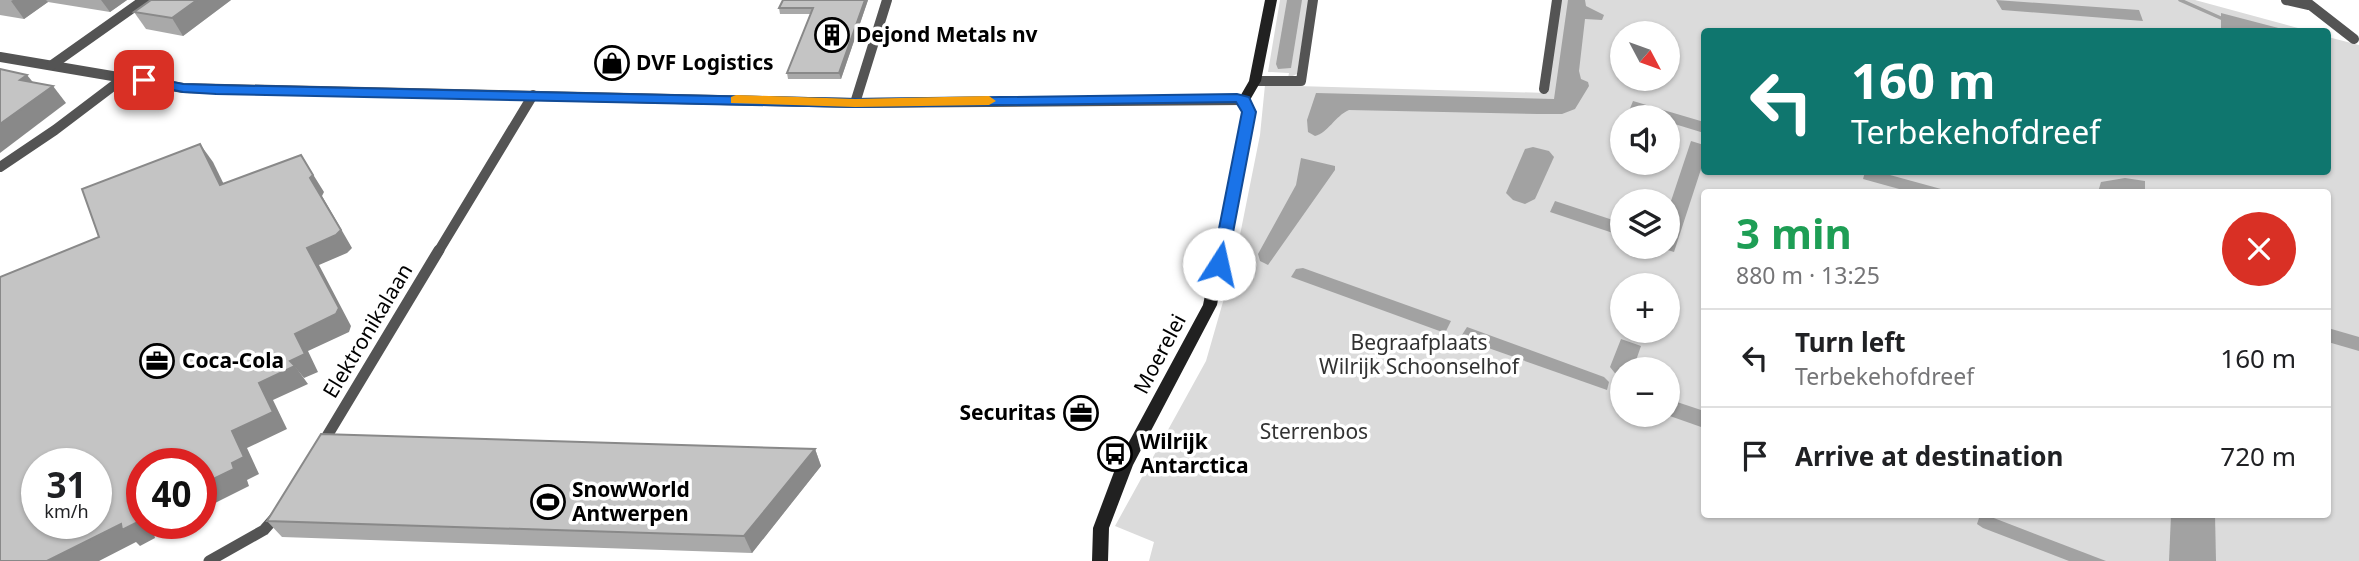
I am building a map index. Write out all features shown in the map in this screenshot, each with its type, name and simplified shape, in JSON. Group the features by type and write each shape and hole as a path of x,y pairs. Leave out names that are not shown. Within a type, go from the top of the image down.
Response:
{"street":[{"path":"52,65 144,0"},
{"path":"855,103 887,0"},
{"path":"0,57 183,88 855,103 1244,100 1255,81 1271,0"},
{"path":"1255,81 1301,81 1313,0"},
{"path":"1544,89 1557,0"},
{"path":"2286,0 2308,3 2354,39"},
{"path":"0,167 55,130 125,77"},
{"name":"Elektronikalaan","path":"312,462 534,95"},
{"name":"Moerelei","path":"1100,561 1101,528 1125,464 1210,305 1249,112 1244,100"},
{"path":"209,561 264,530 283,509"}],"green space":[{"path":"1280,0 1309,0 1297,74 1288,78 1289,73 1268,72"},
{"name":"Begraafplaats Wilrijk Schoonselhof","path":"1561,0 2195,0 2298,28 1701,28 1701,175 2331,175 2331,38 2359,45 2359,561 1149,561 1154,542 1115,526 1206,361 1235,260 1260,135 1265,85 1548,93"}],"shaded area":[{"path":"1287,0 1302,0 1291,68 1278,69 1276,64"},
{"path":"1568,0 1585,0 1586,6 1604,15 1602,20 1585,19 1579,71 1581,79 1588,82 1589,86 1575,109 1562,114 1349,110 1320,134 1315,136 1308,132 1307,120 1316,93 1554,99"},
{"path":"1996,0 2139,10 2143,21 2002,10"},
{"path":"2221,13 2278,28 2221,28"},
{"path":"1680,115 1701,121 1701,132 1680,126"},
{"path":"1691,141 1701,144 1701,169 1680,234 1680,189 1675,189"},
{"path":"1533,147 1549,151 1554,157 1535,199 1525,204 1513,200 1506,193 1525,149"},
{"path":"1301,158 1335,166 1335,170 1268,265 1260,261 1258,254 1296,185"},
{"path":"1864,175 1890,175 1941,189 1899,189 1863,179"},
{"path":"2125,178 2145,181 2145,189 2099,189 2101,182"},
{"path":"1555,201 1610,219 1610,232 1550,212"},
{"path":"1303,268 1451,321 1445,333 1291,277 1296,269"},
{"path":"1467,327 1604,377 1609,382 1607,390 1460,338"},
{"path":"2331,329 2359,337 2359,351 2331,343"},
{"path":"1619,343 1641,346 1637,357 1614,357"},
{"path":"1680,403 1701,410 1701,427 1680,420"},
{"path":"1979,518 1994,518 2106,561 2069,561 1977,524"},
{"path":"2171,518 2215,518 2216,561 2169,561"}],"building":[{"path":"151,0 197,0 172,18 134,12"},
{"name":"Dejond Metals nv","path":"783,0 865,0 839,73 787,73 813,8 779,8"},
{"path":"0,69 27,75 20,80 53,86 0,124"},
{"name":"Coca-Cola","path":"200,144 220,185 301,155 313,175 310,178 341,230 307,248 339,308 336,314 295,334 305,354 290,361 295,366 259,383 273,412 232,431 244,457 232,463 234,469 217,477 217,448 126,448 126,528 122,530 121,524 112,528 112,448 21,448 21,539 91,539 47,561 0,561 0,277 99,237 82,189"},
{"name":"SnowWorld Antwerpen","path":"321,434 815,449 744,536 267,521"}],"waterway":[{"path":"2180,0 2223,19"}],"slow traffic":[{"path":"736,100 855,103 989,101"}],"place":[{"name":"Dejond Metals nv","path":"832,35"},
{"name":"DVF Logistics","path":"612,63"},
{"name":"Coca-Cola","path":"157,361"},
{"name":"Securitas","path":"1081,413"},
{"name":"Wilrijk Antarctica","path":"1115,454"},
{"name":"SnowWorld Antwerpen","path":"548,502"}],"route":[{"path":"144,80 183,88 855,103 1237,98 1244,100 1249,112 1219,264"}],"park label":[{"name":"Sterrenbos","path":"1314,432"}]}
